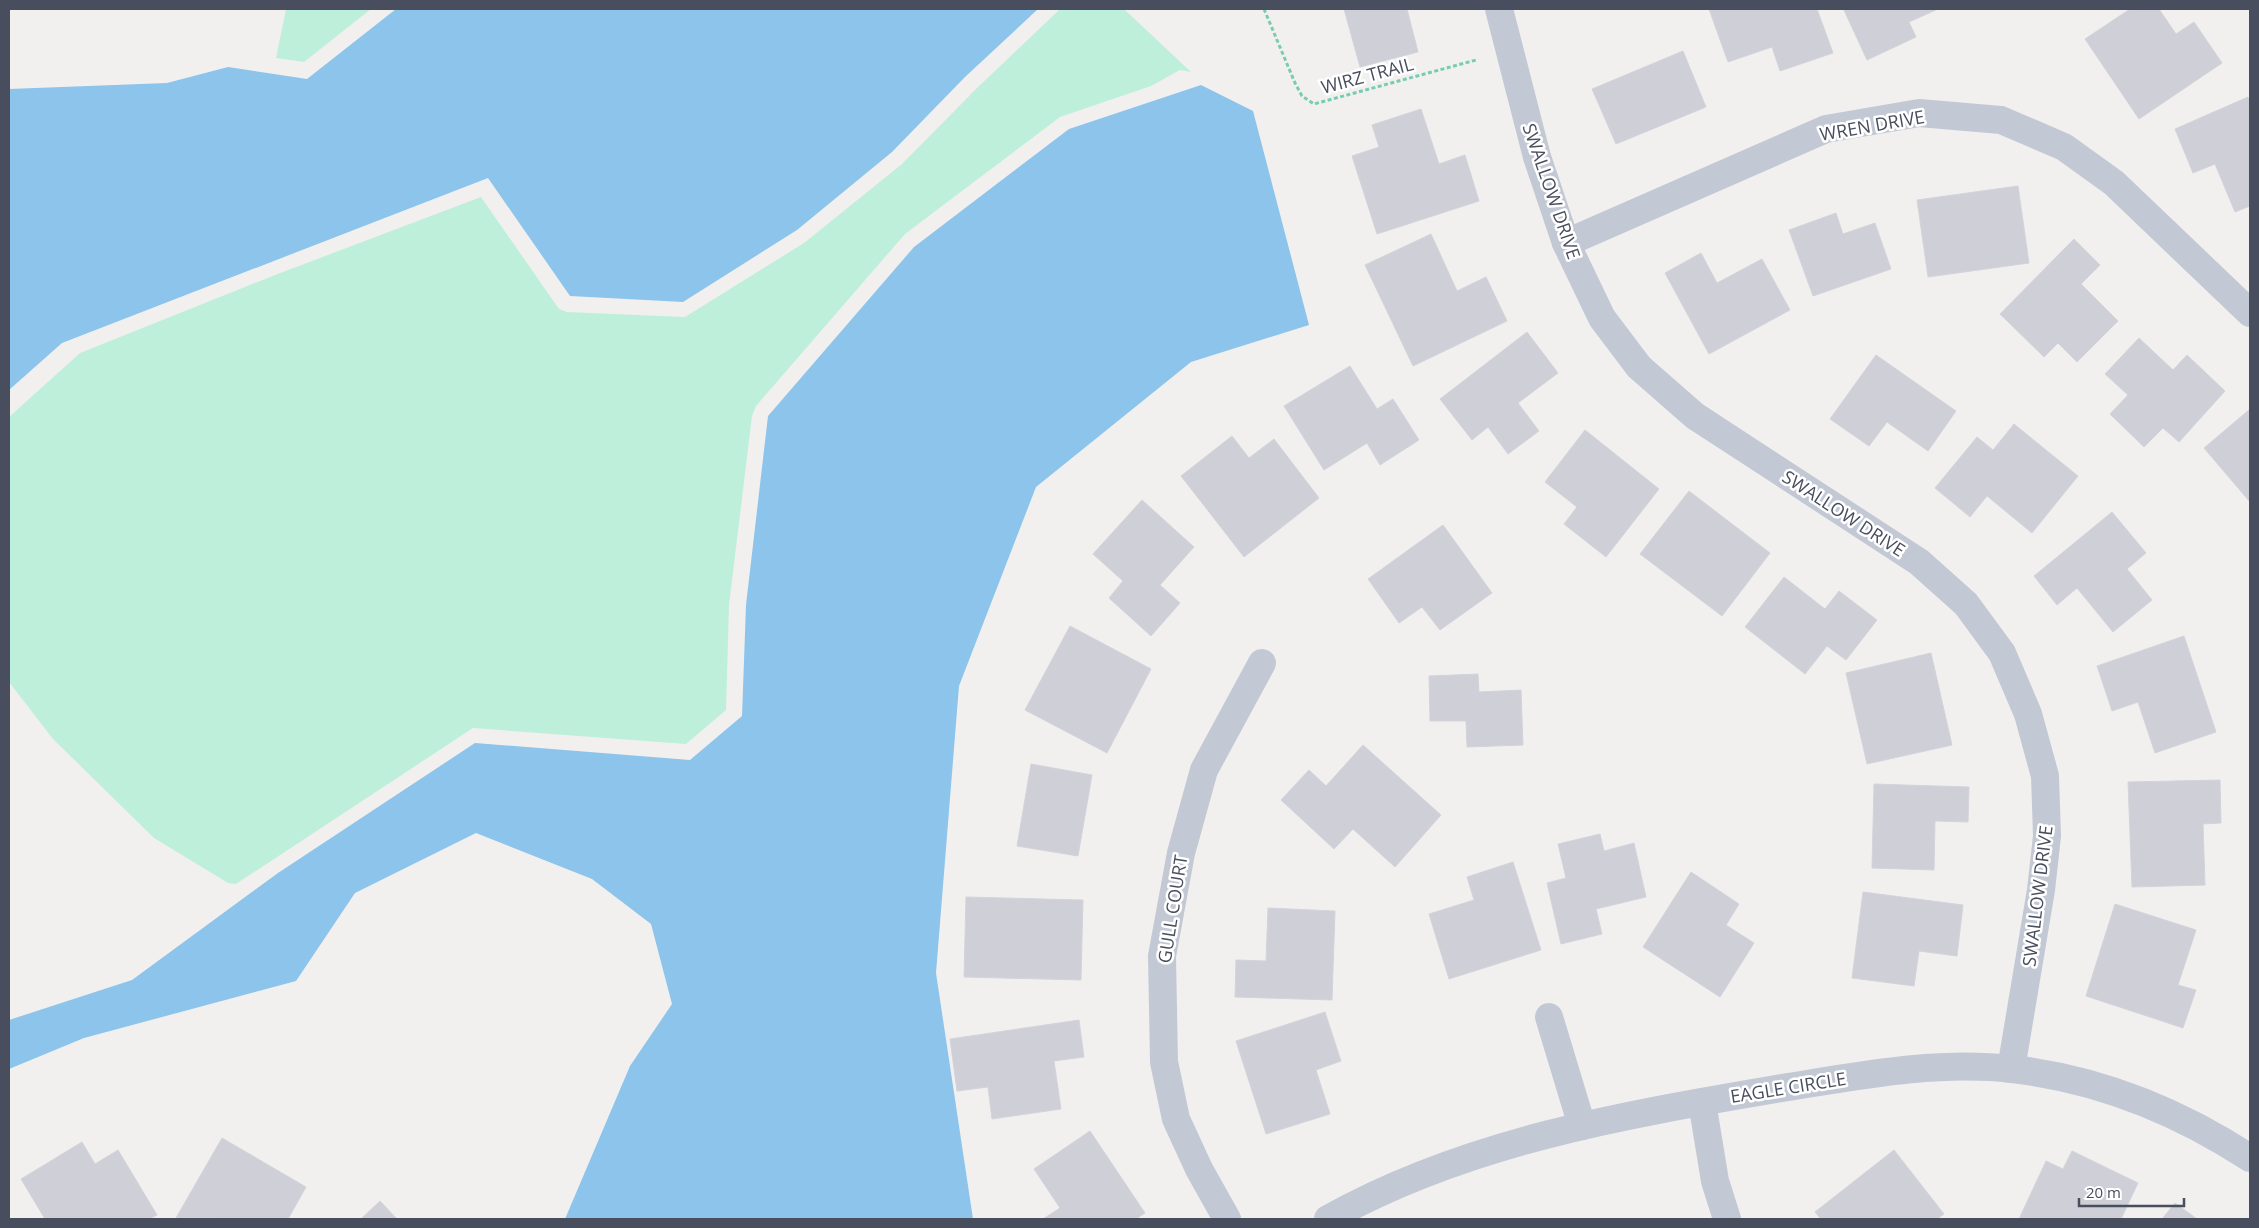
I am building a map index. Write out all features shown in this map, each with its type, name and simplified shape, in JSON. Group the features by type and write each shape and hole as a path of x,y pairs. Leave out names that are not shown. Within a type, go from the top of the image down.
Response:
{"street":[{"name":"SWALLOW DRIVE","path":"1499,9 1537,157 1566,243 1602,318 1639,367 1695,416 1919,562 1966,604 2002,654 2028,714 2045,776 2047,836 2041,890 2011,1069"},
{"name":"WREN DRIVE","path":"1566,243 1826,129 1919,113 2001,120 2064,147 2114,183 2250,313"},
{"name":"GULL COURT","path":"1227,1219 1199,1169 1176,1119 1164,1062 1162,956 1181,853 1204,770 1262,663"},
{"path":"1549,1017 1582,1126"},
{"name":"EAGLE CIRCLE","path":"1328,1219 1356,1203 1432,1169 1525,1140 1582,1126 1702,1102 1867,1074 1944,1067 2011,1069 2084,1081 2167,1111 2220,1139 2250,1158"},
{"path":"1702,1102 1715,1181 1727,1219"}],"path":[{"name":"WIRZ TRAIL","path":"1264,9 1295,83 1302,96 1314,104 1476,60"}],"green space":[{"path":"286,9 371,9 304,62 276,58"},
{"path":"1060,9 1124,9 1191,72 1180,70 1151,86 1060,117 905,234 756,406 752,416 729,605 726,710 686,744 473,728 236,884 228,883 154,838 53,739 9,682 9,417 80,353 275,275 481,197 559,309 567,312 685,317 804,243 902,164 977,88"}],"water":[{"path":"396,9 1038,9 965,77 892,152 797,230 683,302 570,296 488,178 62,343 9,390 9,89 167,83 228,67 307,79"},
{"path":"1201,85 1253,111 1309,325 1191,362 1036,487 959,686 936,973 973,1219 565,1219 630,1066 672,1004 651,924 592,879 476,833 355,893 296,981 84,1038 9,1069 9,1020 132,980 278,873 475,743 690,760 742,716 746,605 768,416 914,247 1069,129"}],"building":[{"path":"1344,9 1407,9 1418,52 1360,67"},
{"path":"1709,9 1817,9 1833,53 1780,71 1772,47 1728,62"},
{"path":"1938,9 1909,22 1916,37 1867,60 1844,10"},
{"path":"2130,9 2159,9 2176,34 2194,22 2222,63 2139,119 2085,39"},
{"path":"1683,51 1706,107 1616,144 1592,89"},
{"path":"2248,97 2250,102 2250,206 2235,212 2215,164 2193,173 2175,129"},
{"path":"1421,109 1439,164 1465,155 1479,201 1377,234 1352,156 1379,147 1372,125"},
{"path":"2018,186 2029,263 1928,277 1917,200"},
{"path":"1836,213 1843,234 1875,223 1891,269 1813,296 1789,230"},
{"path":"1431,234 1457,291 1486,277 1507,321 1413,366 1365,265"},
{"path":"2074,239 2100,265 2081,284 2118,321 2077,362 2058,343 2044,357 2000,314"},
{"path":"1701,253 1717,283 1762,259 1790,310 1709,354 1665,273"},
{"path":"1527,332 1558,373 1518,403 1539,431 1508,454 1488,427 1472,440 1440,399"},
{"path":"2139,338 2173,370 2187,355 2225,391 2179,442 2163,428 2144,447 2110,414 2128,395 2105,374"},
{"path":"1876,355 1956,411 1928,451 1887,422 1869,446 1830,419"},
{"path":"1350,366 1377,409 1393,399 1419,440 1380,465 1367,443 1324,470 1284,406"},
{"path":"2250,409 2250,502 2204,448"},
{"path":"2014,424 2078,476 2032,533 1987,496 1970,517 1935,488 1977,437 1993,450"},
{"path":"1585,430 1659,489 1606,557 1564,524 1577,507 1545,482"},
{"path":"1232,436 1249,458 1274,439 1319,498 1244,557 1181,476"},
{"path":"1689,491 1770,553 1722,616 1640,554"},
{"path":"1142,500 1194,547 1160,585 1180,603 1151,636 1109,598 1123,581 1093,554"},
{"path":"2112,512 2146,553 2127,569 2152,600 2113,632 2077,588 2057,605 2034,576"},
{"path":"1443,525 1492,593 1440,630 1422,607 1399,623 1368,579"},
{"path":"1784,577 1825,609 1839,591 1877,620 1846,660 1827,646 1805,674 1745,627"},
{"path":"1070,626 1151,669 1107,753 1025,710"},
{"path":"2184,636 2216,732 2155,753 2138,702 2112,711 2097,666"},
{"path":"1931,653 1952,745 1867,764 1846,673"},
{"path":"1478,674 1479,692 1521,690 1523,745 1467,747 1466,721 1430,721 1429,676"},
{"path":"1363,745 1441,815 1395,867 1353,829 1334,849 1281,800 1309,770 1326,786"},
{"path":"1031,764 1092,775 1078,856 1017,846"},
{"path":"2220,780 2221,823 2203,824 2205,885 2132,887 2128,782"},
{"path":"1874,784 1969,787 1968,822 1935,821 1934,870 1872,868"},
{"path":"1600,834 1604,851 1634,843 1646,897 1596,909 1602,934 1561,944 1547,883 1566,878 1558,844"},
{"path":"1513,862 1541,950 1449,979 1429,914 1474,900 1467,877"},
{"path":"1691,872 1739,904 1726,925 1754,943 1720,997 1643,947"},
{"path":"1863,892 1963,905 1957,956 1919,951 1914,986 1852,978"},
{"path":"966,897 1083,900 1081,980 964,977"},
{"path":"2115,904 2196,930 2178,985 2196,990 2183,1028 2086,996"},
{"path":"1268,908 1335,911 1332,1000 1235,997 1236,960 1266,961"},
{"path":"1325,1012 1341,1061 1316,1070 1330,1114 1266,1134 1236,1041"},
{"path":"1079,1020 1084,1057 1054,1061 1061,1109 992,1119 988,1087 957,1091 950,1039"},
{"path":"1090,1131 1145,1213 1136,1219 1043,1219 1060,1208 1034,1169"},
{"path":"222,1138 306,1187 288,1219 176,1218"},
{"path":"82,1142 95,1164 118,1150 157,1215 149,1219 45,1219 21,1179"},
{"path":"1894,1150 1944,1214 1937,1219 1821,1219 1815,1212"},
{"path":"2072,1151 2138,1183 2121,1219 2019,1219 2046,1161 2063,1169"},
{"path":"380,1201 397,1219 361,1219"},
{"path":"2175,1203 2197,1219 2162,1219"}]}
